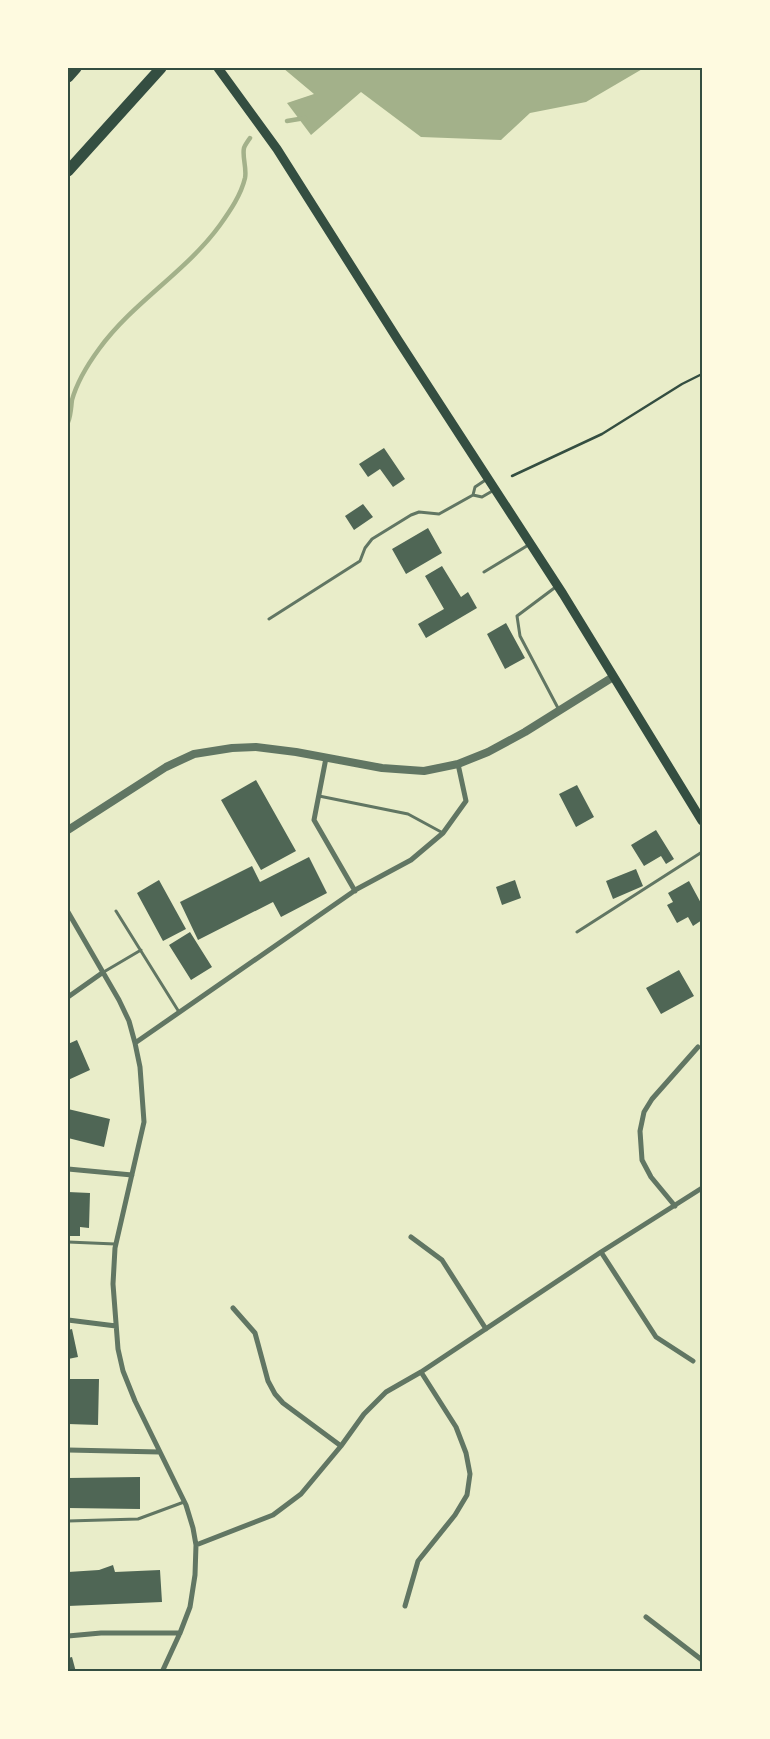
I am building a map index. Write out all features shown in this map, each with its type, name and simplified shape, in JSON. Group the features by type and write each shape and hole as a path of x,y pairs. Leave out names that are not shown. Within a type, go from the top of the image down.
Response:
{"highway":[{"path":"68,77 76,68"},
{"path":"68,172 161,68"}],"main road":[{"path":"218,68 277,149 557,586 702,821"}],"street":[{"path":"68,830 166,767 194,754 232,748 256,747 296,752 382,768 424,771 458,764 488,752 613,677"},
{"path":"326,758 314,820 355,891"},
{"path":"135,1043 355,891 411,860 443,833 466,801 458,764"},
{"path":"68,912 129,1021 140,1067 144,1122 116,1244 113,1284 118,1348 123,1371 135,1401 184,1502 193,1528 196,1545 195,1575 190,1607 162,1672"},
{"path":"68,997 102,973"},
{"path":"675,1206 650,1177 642,1160 640,1131 644,1112 652,1099 698,1047"},
{"path":"68,1169 132,1175"},
{"path":"196,1545 273,1516 301,1494 341,1446 364,1414 386,1392 421,1372 601,1252 702,1188"},
{"path":"412,1238 442,1260 486,1328"},
{"path":"601,1252 656,1337 693,1361"},
{"path":"234,1308 255,1333 268,1381 279,1398 283,1403 341,1446"},
{"path":"68,1320 116,1326"},
{"path":"405,1606 418,1561 467,1495 470,1474 466,1453 456,1427 421,1372"},
{"path":"68,1450 160,1452"},
{"path":"646,1617 702,1660"},
{"path":"68,1636 101,1633 180,1634"}],"lane":[{"path":"473,495 474,487 487,478"},
{"path":"269,619 360,561 365,548 372,539 411,515 419,512 439,514 473,495 482,497 495,490"},
{"path":"484,572 530,544"},
{"path":"557,586 517,616 520,636 559,710"},
{"path":"319,796 408,814 443,833"},
{"path":"577,932 702,852"},
{"path":"116,911 179,1012"},
{"path":"102,973 140,950"},
{"path":"68,1242 116,1244"},
{"path":"68,1521 138,1519 184,1502"}],"path":[{"path":"512,476 602,434 682,384 702,374"}],"shaded area":[{"path":"283,68 644,68 586,102 530,113 501,140 421,137 361,92 311,135 287,103 314,94"}],"building":[{"path":"384,448 405,479 393,487 380,469 368,477 359,464"},
{"path":"363,504 373,517 354,530 345,516"},
{"path":"428,528 442,553 406,574 392,549"},
{"path":"442,566 461,597 468,592 477,608 426,638 418,624 444,609 425,576"},
{"path":"506,623 525,658 505,669 487,634"},
{"path":"256,780 296,851 261,870 221,800"},
{"path":"577,785 594,817 576,827 559,794"},
{"path":"656,830 674,859 666,864 661,856 644,866 631,845"},
{"path":"309,857 327,893 281,917 273,902 198,940 180,902 252,866 260,882"},
{"path":"636,869 643,886 613,899 606,881"},
{"path":"159,880 186,929 163,941 137,893"},
{"path":"515,880 521,898 502,905 496,887"},
{"path":"689,881 702,905 702,920 693,926 688,917 677,923 667,905 673,902 668,893"},
{"path":"190,932 212,967 191,980 169,945"},
{"path":"679,970 694,996 661,1014 646,988"},
{"path":"77,1040 90,1070 68,1080 68,1044"},
{"path":"68,1109 110,1119 104,1147 68,1138"},
{"path":"68,1192 90,1193 89,1228 80,1227 80,1236 68,1236"},
{"path":"72,1329 78,1357 68,1359 68,1330"},
{"path":"68,1379 99,1379 98,1425 68,1424"},
{"path":"140,1477 140,1509 68,1508 68,1478"},
{"path":"113,1565 115,1572 160,1570 162,1602 68,1606 68,1572 99,1570"},
{"path":"72,1657 76,1672 68,1672 68,1658"}],"waterway":[{"path":"287,121 305,118"},
{"path":"68,422 72,400 77,387 99,349 127,316 192,258 220,225 231,208 241,191 245,178 244,147 250,138"}]}
